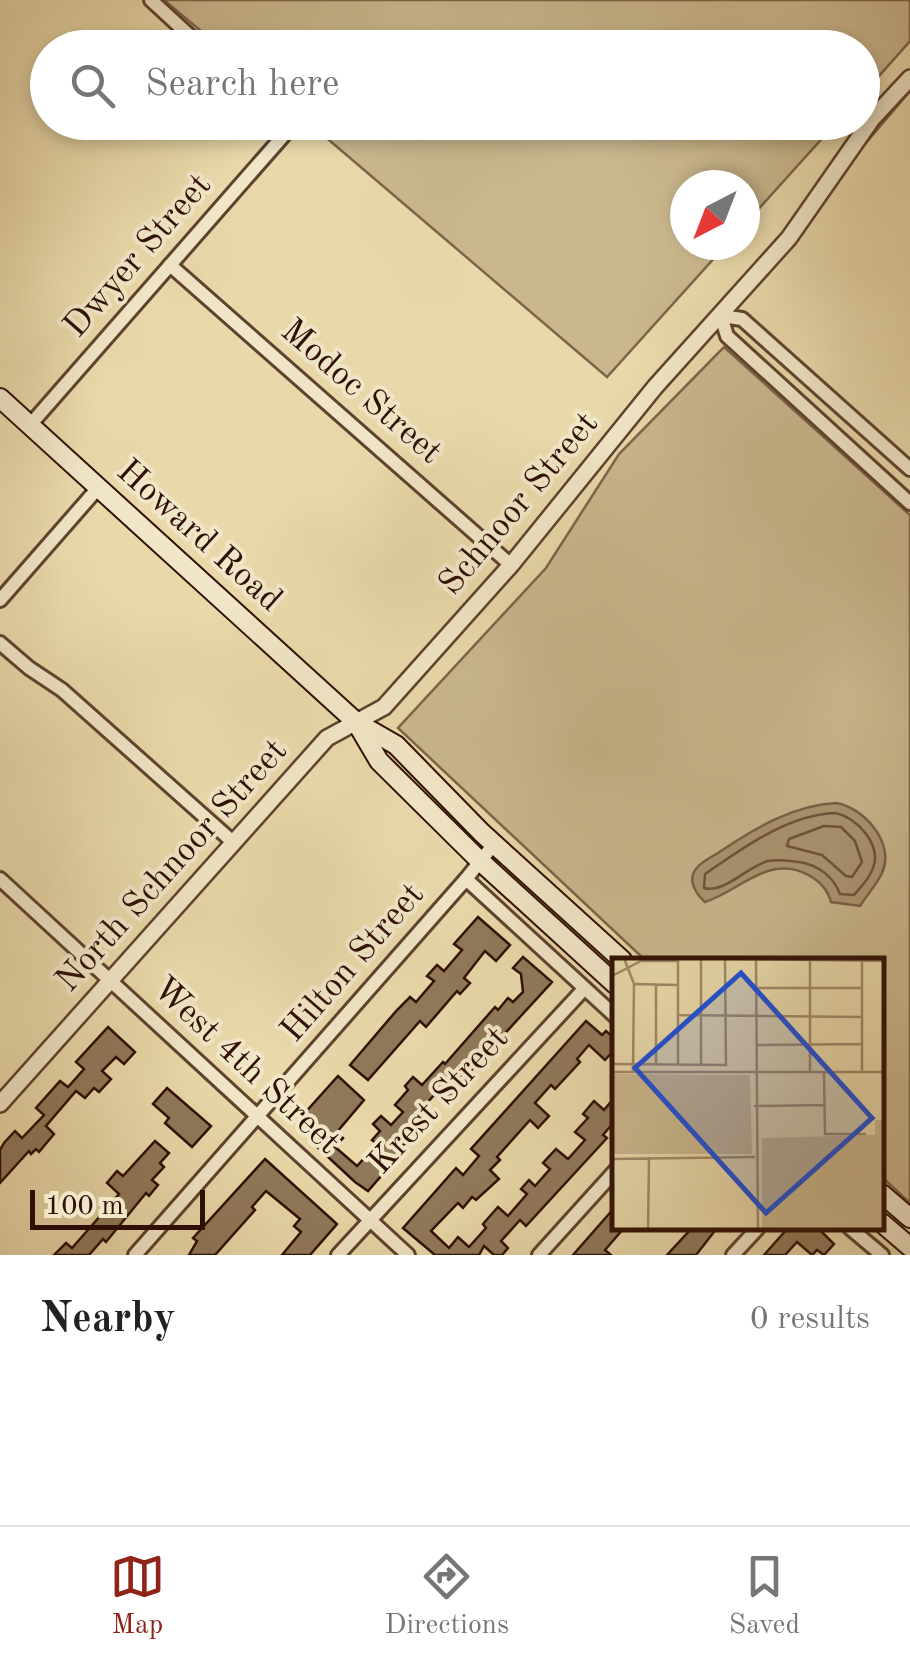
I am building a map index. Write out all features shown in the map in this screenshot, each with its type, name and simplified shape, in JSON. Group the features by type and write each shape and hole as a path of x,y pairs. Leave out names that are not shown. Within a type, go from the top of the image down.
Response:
{"main road":[{"name":"Howard Road","path":"0,398 356,722 396,744 494,844 620,958"},
{"name":"Howard Road","path":"356,722 379,761 479,860 612,981"},
{"path":"885,1197 910,1218"},
{"path":"885,1226 910,1247"}],"street":[{"path":"151,0 184,30"},
{"name":"Schnoor Street","path":"880,111 910,78"},
{"name":"Dwyer Street","path":"30,425 276,140"},
{"name":"Schnoor Street","path":"356,722 384,707 511,565 656,388 789,238 858,140"},
{"name":"Modoc Street","path":"170,265 511,565"},
{"path":"910,468 742,319 721,316 727,336 910,503"},
{"path":"0,600 98,488"},
{"path":"0,643 62,690 234,843"},
{"name":"North Schnoor Street","path":"0,1104 327,738 356,722"},
{"name":"Hilton Street","path":"136,1255 494,844"},
{"name":"West 4th Street","path":"0,879 408,1255"},
{"path":"466,880 612,1013"},
{"name":"Krest Street","path":"338,1255 584,988"},
{"path":"539,1255 612,1174"},
{"path":"733,1255 756,1230"},
{"path":"852,1230 882,1255"}],"shaded area":[{"path":"164,0 910,0 910,41 880,75 880,30 200,30"},
{"path":"329,140 821,140 760,207 760,170 670,170 670,260 712,260 607,377"},
{"path":"724,347 910,515 910,1203 885,1180 885,958 643,958 398,728 546,568 619,454"}],"water":[{"path":"836,803 866,819 885,850 882,873 860,906 831,902 815,879 788,869 760,874 705,902 696,891 692,878 698,866 734,842 790,813"}],"building":[{"path":"478,917 510,945 496,961 485,951 464,978 470,983 460,994 457,991 426,1027 420,1021 368,1080 350,1065 410,997 416,1002 434,981 427,976 437,965 444,971 462,950 454,944"},
{"path":"523,957 552,982 448,1100 438,1091 425,1105 423,1112 431,1120 400,1148 403,1151 368,1191 355,1182 315,1145 321,1139 302,1116 338,1076 364,1100 337,1132 343,1138 335,1147 357,1166 377,1144 372,1140 380,1131 373,1124 381,1116 391,1125 403,1112 395,1105 413,1077 422,1085 495,1007 498,1010 508,998 513,1002 523,992 521,974 513,968"},
{"path":"586,1021 602,1035 606,1031 612,1036 612,1052 605,1060 589,1045 577,1059 580,1062 555,1089 551,1085 535,1103 549,1116 538,1128 530,1120 497,1157 500,1160 490,1170 499,1179 463,1208 458,1203 431,1231 449,1248 458,1237 469,1247 498,1207 508,1216 527,1194 521,1189 529,1180 535,1186 550,1169 543,1163 556,1149 568,1159 585,1140 575,1132 588,1118 583,1114 594,1101 604,1110 612,1101 612,1124 603,1135 607,1138 526,1226 520,1220 501,1241 508,1248 502,1255 494,1255 484,1246 479,1255 435,1255 403,1228 456,1168 463,1175 479,1156 471,1149"},
{"path":"108,1027 135,1052 124,1064 116,1057 102,1071 111,1079 99,1092 94,1088 85,1098 76,1091 46,1126 54,1134 39,1152 29,1151 0,1183 0,1150 4,1143 15,1131 22,1138 44,1115 36,1108 60,1081 68,1087 84,1069 76,1062"},
{"path":"167,1088 211,1126 192,1147 165,1123 169,1118 153,1104"},
{"path":"155,1141 169,1153 160,1163 164,1167 152,1180 158,1185 149,1196 146,1193 106,1242 103,1239 89,1255 54,1255 66,1243 72,1248 119,1194 107,1183 117,1171 123,1176"},
{"path":"265,1159 337,1224 310,1255 282,1255 301,1232 294,1226 300,1219 266,1191 252,1207 255,1210 215,1255 189,1255 197,1241 193,1238"},
{"path":"612,1210 612,1230 622,1230 605,1250 611,1255 573,1255"},
{"path":"690,1230 715,1230 696,1255 667,1255"},
{"path":"786,1230 820,1230 834,1244 824,1255 817,1250 812,1255 797,1242 785,1255 764,1255"}],"waterway":[{"path":"880,125 910,90"},
{"path":"864,144 867,140"}]}
